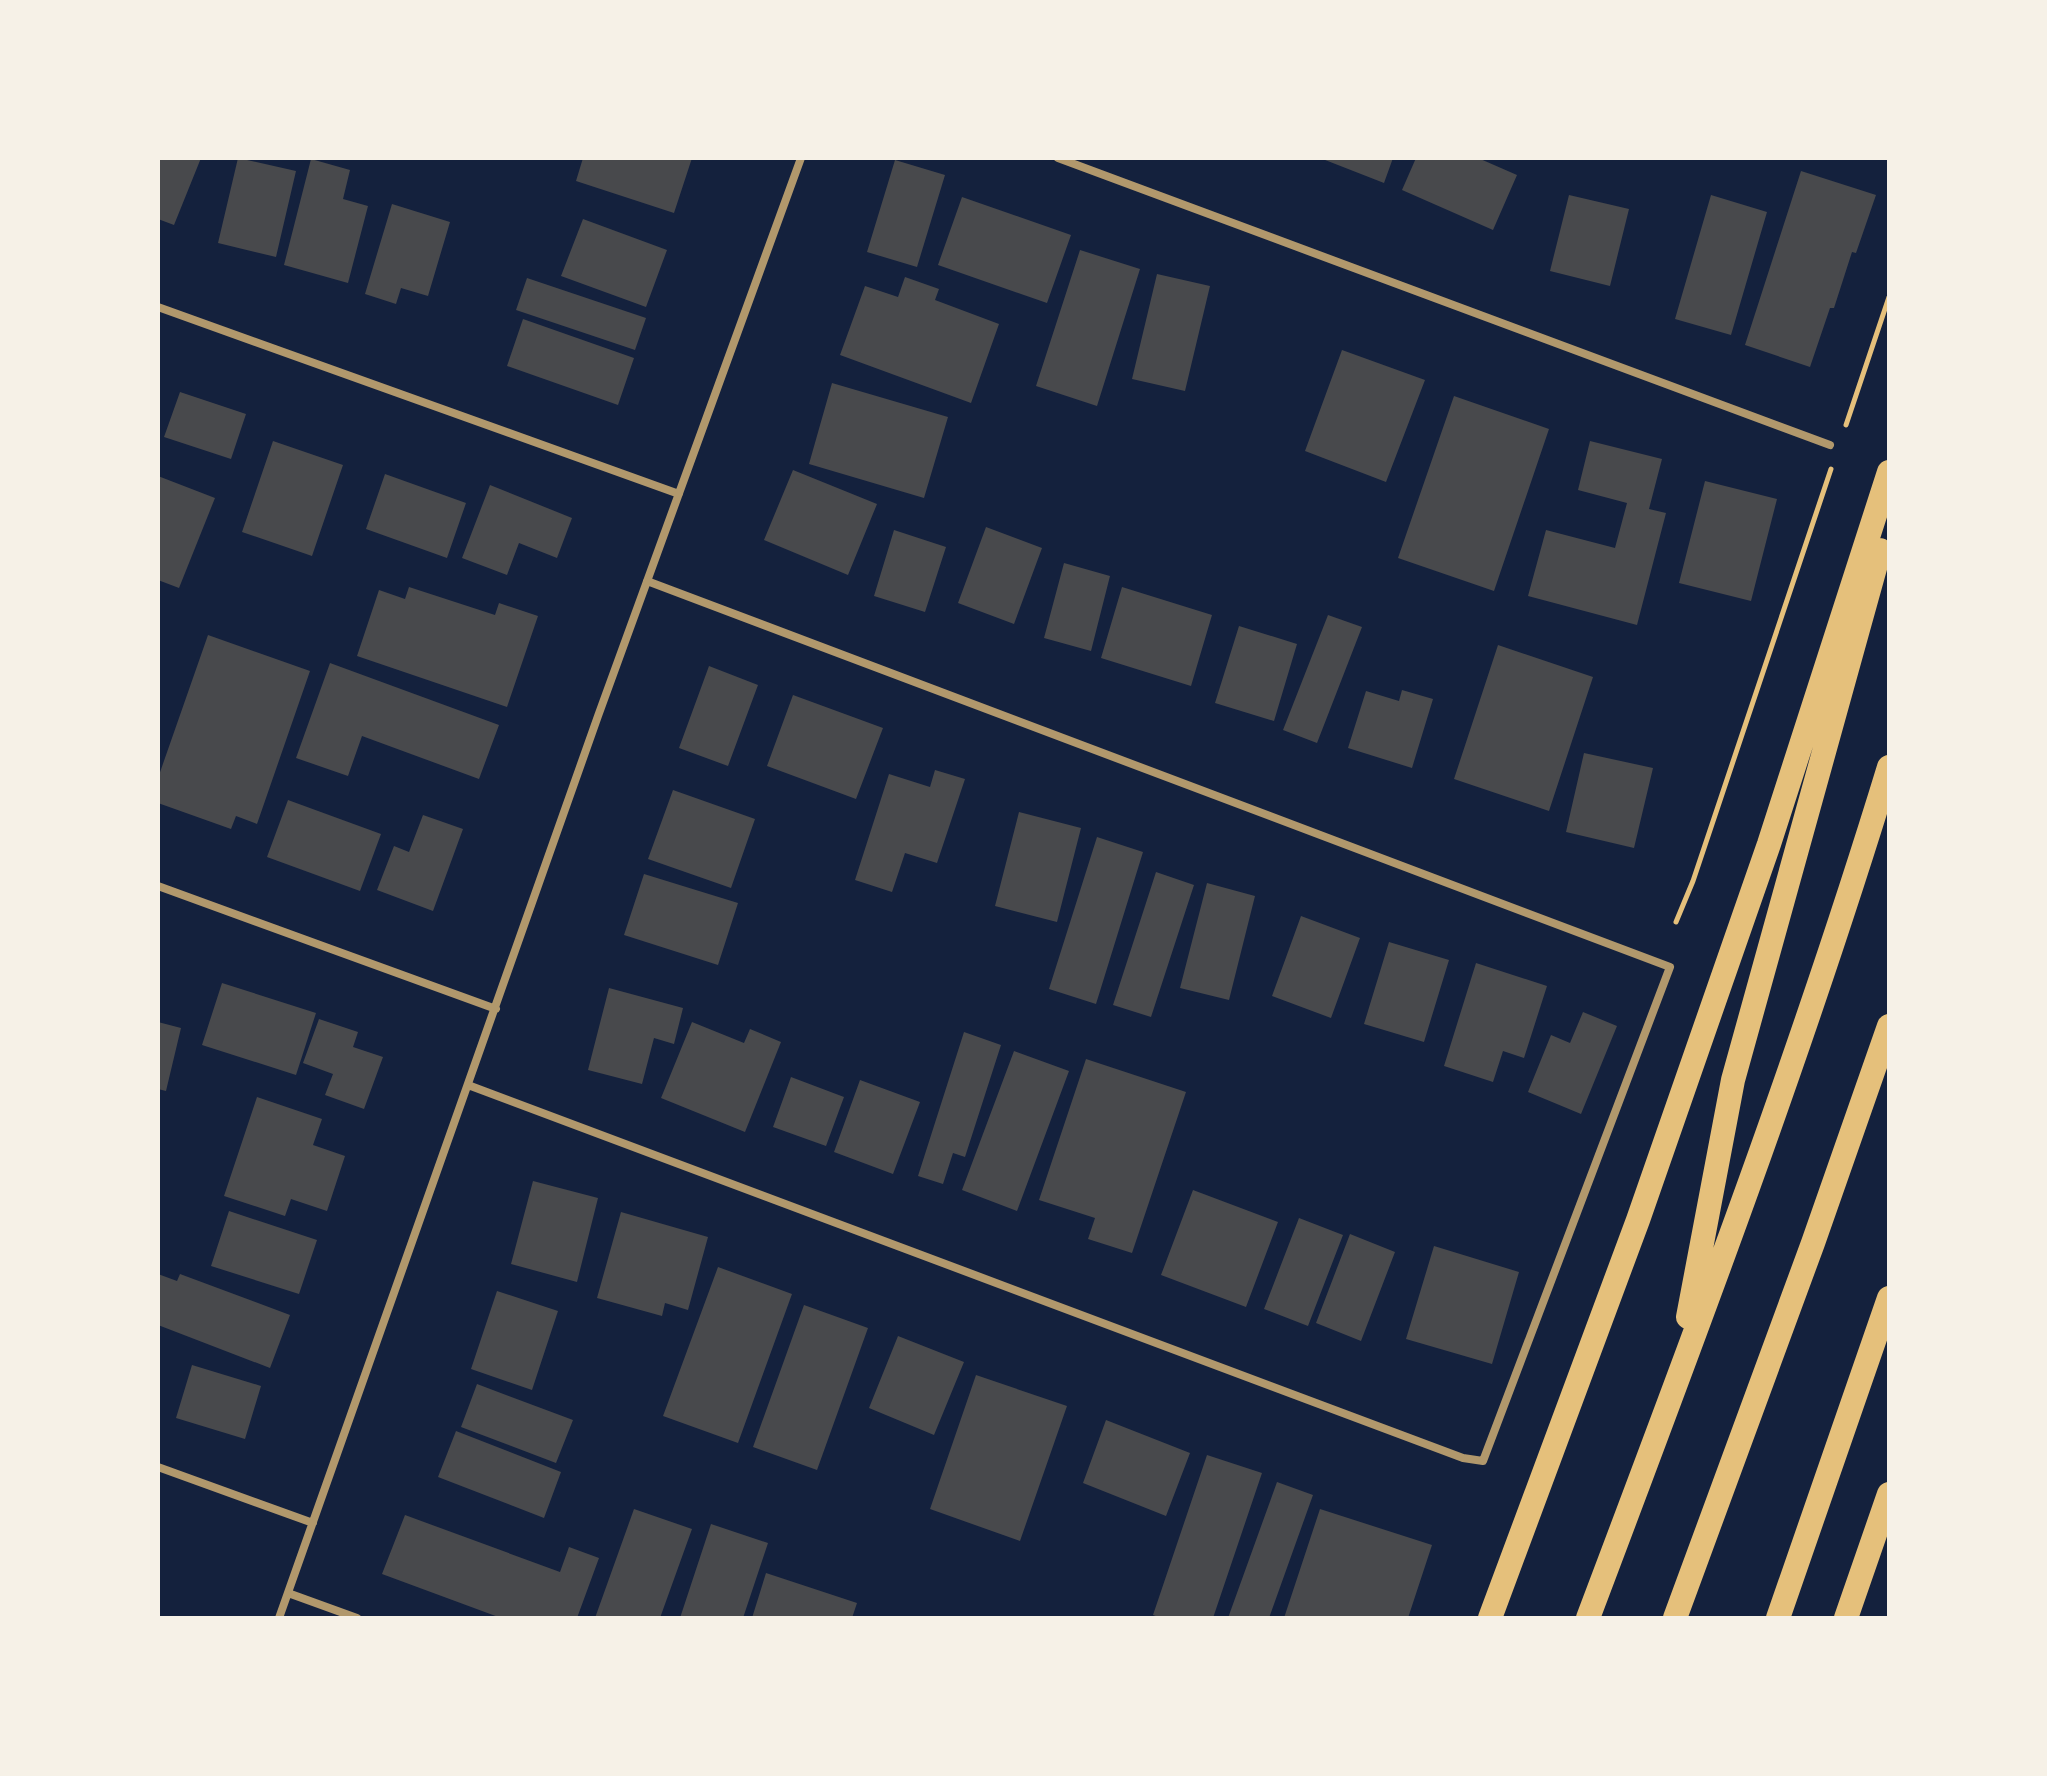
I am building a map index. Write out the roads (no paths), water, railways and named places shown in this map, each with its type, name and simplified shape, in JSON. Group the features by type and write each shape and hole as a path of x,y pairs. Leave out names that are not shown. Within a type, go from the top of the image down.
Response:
{"highway":[{"path":"1490,1618 1638,1220 1764,859 1889,472"},
{"path":"1674,1390 1733,1080 1889,519"},
{"path":"1588,1618 1674,1390 1843,920 1889,767"},
{"path":"1675,1618 1889,1026"},
{"path":"1778,1618 1889,1298"},
{"path":"1846,1618 1889,1494"}],"street":[{"path":"279,1618 647,581 801,158"},
{"path":"1058,158 1830,445"},
{"path":"158,307 679,494"},
{"path":"468,1085 1463,1458 1483,1461 1670,967 647,581"},
{"path":"158,886 496,1009"},
{"path":"158,1467 313,1523"},
{"path":"288,1593 357,1618"}]}
